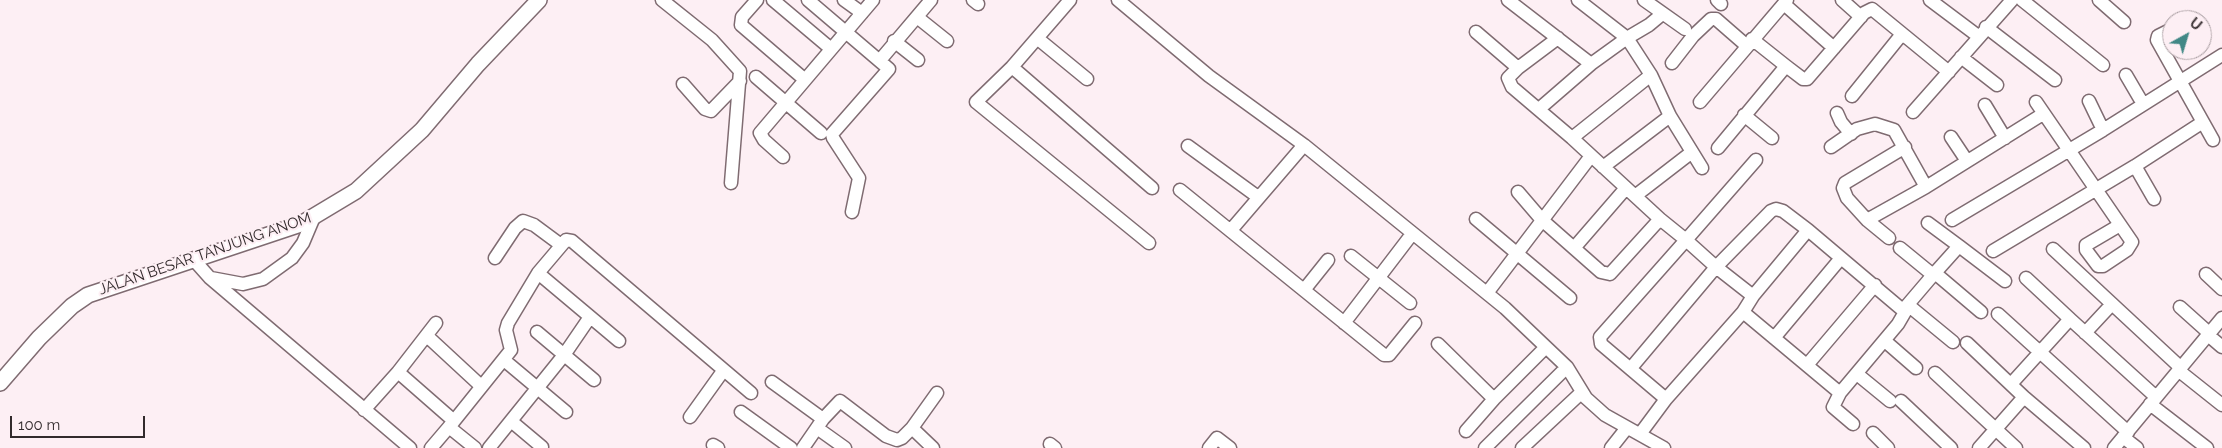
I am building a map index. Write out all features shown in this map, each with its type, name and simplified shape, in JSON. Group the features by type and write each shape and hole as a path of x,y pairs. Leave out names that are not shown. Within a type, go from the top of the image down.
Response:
{"main road":[{"name":"JALAN BESAR TANJUNG ANOM","path":"0,383 39,338 72,306 88,295 301,224 314,218 362,186 416,136 478,64 539,0"}],"street":[{"path":"662,0 718,47 737,67 740,81 731,183"},
{"path":"757,0 742,17 741,25 804,80"},
{"path":"773,0 830,48"},
{"path":"808,0 889,67 889,70 832,134 859,178 852,212"},
{"path":"844,0 862,13"},
{"path":"783,158 764,140 760,133 830,48 873,0"},
{"path":"881,59 930,0"},
{"path":"1070,0 1012,67 976,102 1149,243"},
{"path":"1118,0 1209,76 1304,145 1412,234 1435,249 1487,293 1567,367 1582,392 1605,415 1626,429 1640,434 1664,448"},
{"path":"1508,0 1591,64"},
{"path":"1578,0 1627,38 1651,75 1670,116 1702,168"},
{"path":"1644,0 1685,29"},
{"path":"1842,0 1861,17"},
{"path":"1930,0 2055,80"},
{"path":"2022,0 2103,65"},
{"path":"2098,0 2124,22"},
{"path":"1700,102 1785,2 1834,48"},
{"path":"1912,112 1949,72 2004,2"},
{"path":"1672,64 1702,26 1711,19 1716,19 1807,80 1861,17 1868,10 1872,9 1949,72"},
{"path":"1539,109 1591,64 1649,25 1661,15 1661,12"},
{"path":"917,17 947,41"},
{"path":"1476,32 1518,68"},
{"path":"1852,96 1902,34"},
{"path":"2162,34 2158,36 2157,40 2162,49"},
{"path":"1037,38 1086,79"},
{"path":"1558,38 1518,68 1508,78 1512,87 1572,138 1660,219 1753,296"},
{"path":"894,41 918,60"},
{"path":"1952,220 2068,149 2104,130 2222,55"},
{"path":"1961,57 1997,85"},
{"path":"2168,60 2213,140"},
{"path":"1718,148 1786,66"},
{"path":"1012,67 1152,188"},
{"path":"1572,138 1651,75"},
{"path":"2126,75 2143,104"},
{"path":"756,77 821,133"},
{"path":"683,84 705,109 711,111 740,81"},
{"path":"2089,101 2104,130"},
{"path":"2036,102 2120,225"},
{"path":"1986,104 2005,138"},
{"path":"1837,113 1841,122 1851,134"},
{"path":"1867,220 1926,187 2043,114"},
{"path":"1603,167 1670,116"},
{"path":"1744,116 1772,138"},
{"path":"1993,251 2094,188 2135,166 2203,122"},
{"path":"1831,148 1851,134 1875,124 1894,130 1926,187"},
{"path":"1951,137 1967,161"},
{"path":"1231,230 1304,145"},
{"path":"1188,146 1258,197"},
{"path":"1889,238 1867,220 1847,198 1843,188 1845,183 1905,148"},
{"path":"1574,248 1630,192 1692,152"},
{"path":"1487,293 1590,156"},
{"path":"1666,399 1601,344 1600,337 1756,160"},
{"path":"2135,166 2154,199"},
{"path":"1180,190 1384,355 1390,355 1415,323"},
{"path":"1518,192 1542,220 1601,272 1610,274 1660,219"},
{"path":"1630,368 1716,267 1776,208 1808,230 1874,285 1952,342"},
{"path":"210,278 242,284 263,279 292,258 303,243 314,218"},
{"path":"1476,219 1570,298"},
{"path":"495,258 515,228 523,221 534,224 560,245"},
{"path":"1928,223 2005,281"},
{"path":"1640,434 1666,399 1743,312 1753,296 1808,230"},
{"path":"1344,323 1412,234"},
{"path":"431,448 512,348 506,330 508,323 538,273 566,240 572,241 751,393"},
{"path":"1853,424 1833,407 1840,393 1905,315 1906,307 1958,246"},
{"path":"1900,248 1981,312"},
{"path":"2053,249 2222,406"},
{"path":"1351,256 1410,303"},
{"path":"1774,338 1841,258"},
{"path":"194,260 210,278 410,448"},
{"path":"1304,290 1328,260"},
{"path":"538,273 619,340"},
{"path":"2206,274 2222,289"},
{"path":"2026,278 2153,400 2207,448"},
{"path":"1807,365 1874,285"},
{"path":"2085,333 2112,304"},
{"path":"2180,307 2222,347"},
{"path":"1743,312 1840,393"},
{"path":"1998,314 2040,351 2137,448"},
{"path":"489,448 564,355 590,317"},
{"path":"2114,448 2222,318"},
{"path":"2011,384 2070,319"},
{"path":"364,410 398,372 436,323"},
{"path":"537,332 594,380"},
{"path":"427,336 481,386"},
{"path":"1885,340 1916,368"},
{"path":"1967,343 2024,397 2084,448"},
{"path":"1438,344 1494,399"},
{"path":"1466,430 1546,347"},
{"path":"504,360 566,412"},
{"path":"1485,448 1567,367"},
{"path":"690,417 723,371"},
{"path":"398,372 474,448"},
{"path":"1935,373 2016,448"},
{"path":"1857,374 1895,401 1951,448"},
{"path":"772,382 845,448"},
{"path":"1522,448 1582,392"},
{"path":"803,448 840,401 892,439 902,438 912,428 937,393"},
{"path":"1979,448 2024,397"},
{"path":"741,412 792,448"},
{"path":"511,421 542,447"},
{"path":"912,428 933,448"},
{"path":"1611,448 1626,429"},
{"path":"1873,433 1888,448"},
{"path":"1208,448 1217,438 1230,448"}]}
